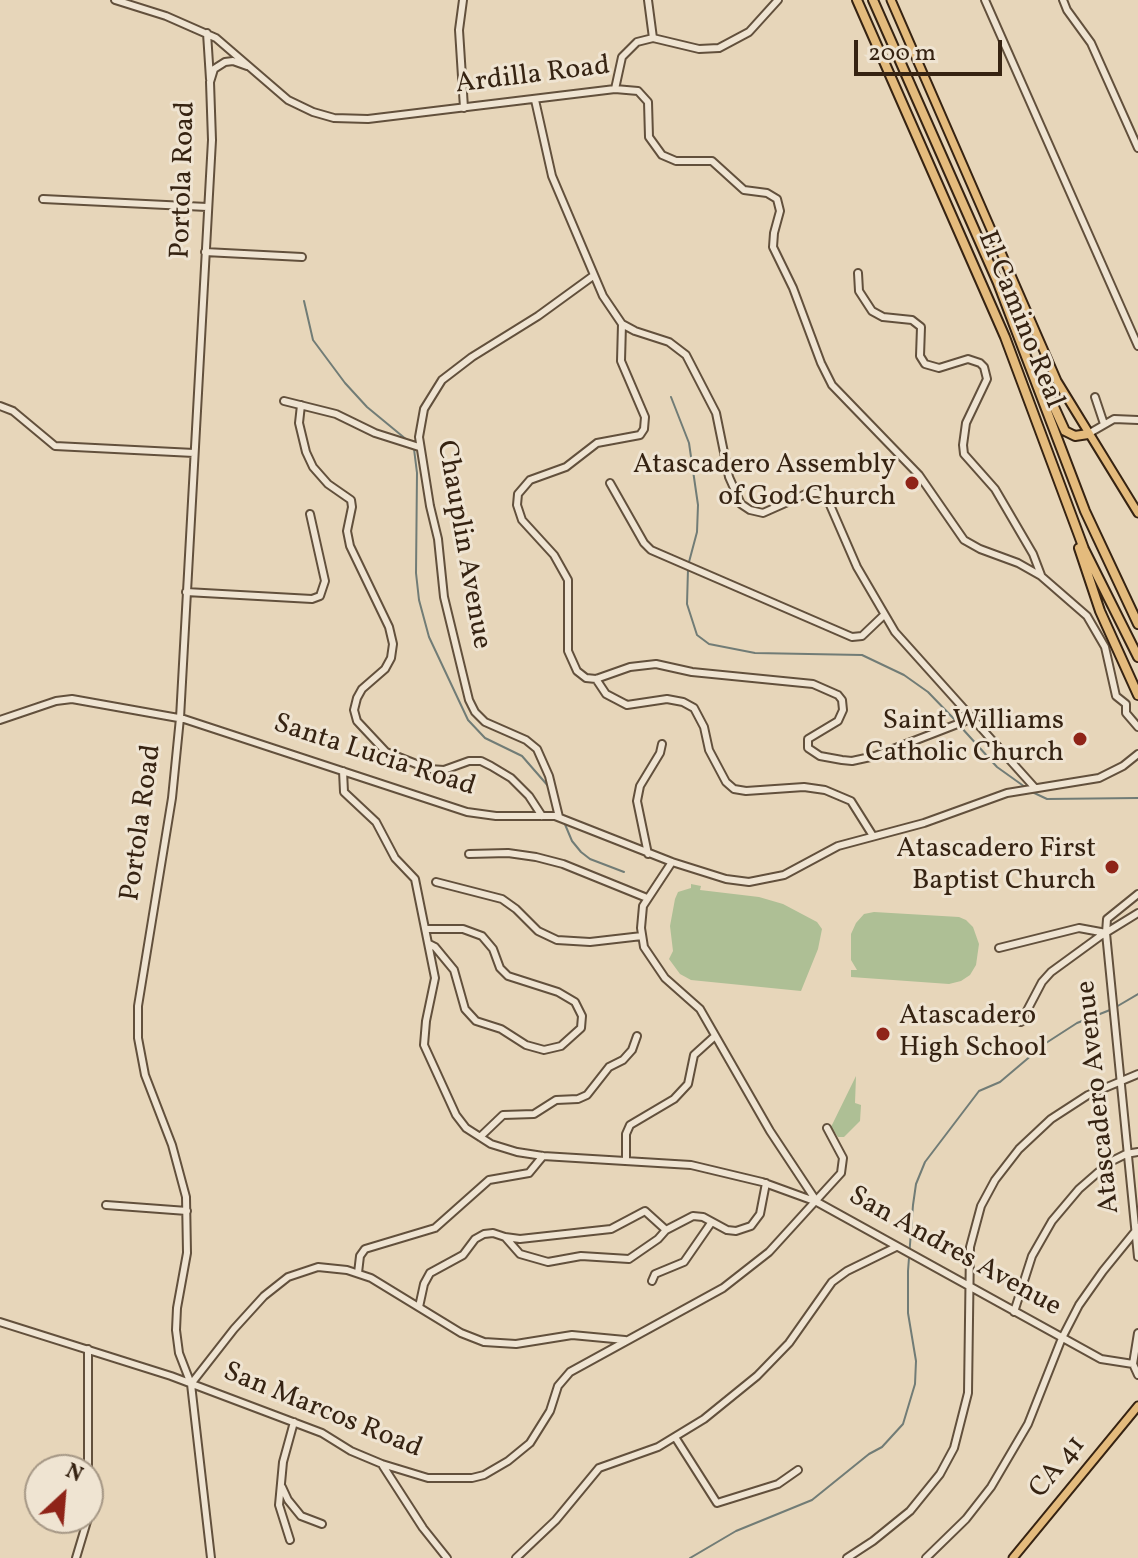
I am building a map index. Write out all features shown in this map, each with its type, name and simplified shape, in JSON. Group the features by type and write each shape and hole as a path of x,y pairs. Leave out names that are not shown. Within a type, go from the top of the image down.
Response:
{"highway":[{"name":"El Camino Real","path":"857,0 1005,337 1071,516 1110,604 1138,657"},
{"name":"El Camino Real","path":"873,0 998,283 1098,541 1138,624"},
{"path":"1039,386 1050,398 1065,431 1075,436 1088,434"},
{"path":"1071,516 1092,590 1138,694"}],"main road":[{"name":"El Camino Real","path":"891,0 1057,381 1138,513"},
{"name":"CA 41","path":"1013,1558 1138,1406"}],"street":[{"name":"Ardilla Road","path":"115,0 176,19 207,33 229,46 247,66 293,103 334,118 368,119 615,89 635,90 645,98 649,137 662,155 676,161 712,161 744,190 767,193 777,199 780,211 773,247 832,385 919,475 964,540 1041,576 1082,611 1096,627 1105,647 1116,696 1126,704 1126,713 1138,727"},
{"path":"463,0 459,30 464,108"},
{"path":"648,0 653,38"},
{"path":"615,89 625,51 637,42 653,38 699,49 719,48 749,32 778,0"},
{"path":"985,0 1138,346"},
{"path":"1063,0 1091,43 1138,148"},
{"name":"Portola Road","path":"207,33 212,140 180,718 172,798 138,1006 138,1038 145,1075 177,1159 187,1211 187,1253 176,1330 179,1353 191,1384 211,1558"},
{"name":"Portola Road","path":"210,82 214,69 225,62 233,61 247,66"},
{"path":"535,100 552,176 593,276 622,324 669,342 686,355 716,413 729,477 738,500 754,512 767,512 797,496 813,492 830,501 857,567 884,615 920,663 1035,788"},
{"path":"43,199 207,207"},
{"path":"205,252 302,257"},
{"path":"858,273 859,291 872,311 883,317 912,320 921,327 920,356 929,367 939,368 968,359 984,367 987,379 966,423 964,454 995,489 1033,554 1041,576"},
{"name":"Chauplin Avenue","path":"559,817 549,776 537,749 526,740 485,722 469,700 444,597 438,539 419,447 424,409 442,380 593,276"},
{"path":"622,324 621,361 642,407 644,429 640,435 597,443 566,467 530,480 521,488 517,500 522,520 554,555 568,580 568,651 572,664 581,675 596,679 636,666 656,664 692,672 806,682 827,689 842,700 841,717 813,735 807,743 811,752 842,760 875,756 973,718"},
{"path":"1095,397 1104,424"},
{"path":"284,401 336,414 375,433 419,447"},
{"path":"301,405 299,423 306,452 313,467 328,484 351,500 347,531 350,546 392,637 391,658 385,669 362,689 357,698 354,710 357,721 386,752 429,769 444,770 469,761 481,761 521,788 542,816"},
{"path":"0,406 13,411 55,446 194,453"},
{"path":"1088,434 1118,418 1138,420"},
{"path":"610,483 651,550 857,638 884,615"},
{"path":"186,592 312,599 320,596 325,581 310,514"},
{"path":"596,679 606,694 627,705 667,699 694,708 706,731 709,750 726,782 734,789 804,787 825,790 851,801 873,836"},
{"path":"1126,704 1138,694"},
{"name":"Santa Lucia Road","path":"0,720 56,701 72,699 180,718 467,812 496,816 559,817 648,854 735,881 763,881 784,875 838,846 924,823 1007,793 1099,778 1138,754"},
{"path":"648,854 637,801 640,786 660,753 662,744"},
{"path":"343,771 344,792 376,822 395,858 415,879 435,983 429,1003 424,1045 456,1115 466,1128 507,1149 543,1156 691,1165 766,1183 817,1202"},
{"path":"469,854 516,854 547,859 647,898"},
{"path":"436,882 502,899 538,931 557,940 590,942 642,936 641,913 647,898 672,862"},
{"path":"1106,933 1107,919 1138,894"},
{"path":"1021,1022 1042,982 1051,972 1138,913"},
{"path":"999,948 1079,928 1106,933"},
{"path":"427,929 463,929 482,936 508,976 558,992 575,1002 582,1016 581,1028 561,1046 544,1050 526,1045 501,1029 476,1021 465,1009 454,970 429,944"},
{"name":"Atascadero Avenue","path":"1106,933 1138,1257"},
{"name":"San Andres Avenue","path":"642,936 656,966 700,1009 770,1131 817,1202 1101,1359 1133,1364"},
{"path":"480,1137 503,1115 534,1114 556,1100 578,1099 587,1095 609,1067 623,1060 632,1050 637,1036"},
{"path":"626,1160 626,1134 630,1125 674,1099 688,1084 694,1055 715,1036"},
{"path":"847,1558 910,1511 940,1474 954,1448 968,1393 968,1262 976,1219 988,1192 1033,1133 1088,1095 1138,1074"},
{"name":"San Marcos Road","path":"0,1322 191,1384 294,1422 382,1464 428,1478 452,1480 484,1475 530,1443 550,1411 558,1386 566,1374 739,1277 769,1252 838,1178 844,1166 841,1151 827,1128"},
{"path":"1014,1312 1032,1256 1052,1221 1079,1189 1110,1162 1138,1152"},
{"path":"358,1273 360,1256 365,1249 435,1228 489,1180 529,1173 543,1156"},
{"path":"505,1237 516,1251 527,1258 557,1262 581,1256 629,1259 666,1230 693,1216 727,1230 736,1231 751,1226 760,1214 766,1183"},
{"path":"106,1205 187,1211"},
{"path":"419,1307 427,1277 434,1269 463,1255 475,1239 484,1234 520,1239 611,1229 645,1211 666,1230"},
{"path":"652,1281 655,1274 684,1262 711,1223"},
{"path":"926,1558 966,1519 1010,1457 1028,1424 1062,1338 1093,1283 1137,1230"},
{"path":"516,1558 556,1520 599,1468 647,1451 704,1419 757,1376 809,1317 832,1282 847,1271 900,1249"},
{"path":"191,1384 249,1311 282,1280 299,1271 318,1267 358,1273 461,1333 492,1343 516,1344 561,1335 628,1340"},
{"path":"1138,1333 1133,1364 1138,1375"},
{"path":"88,1349 88,1454"},
{"path":"290,1540 279,1505 283,1462 294,1422"},
{"path":"675,1437 717,1503 778,1484 798,1470"},
{"path":"382,1464 423,1528 447,1558"},
{"path":"281,1484 288,1500 301,1516 322,1524"},
{"path":"76,1558 83,1534"}],"green space":[{"path":"691,884 701,886 700,890 759,897 783,904 817,922 822,929 818,949 801,991 691,980 680,974 669,959 673,951 670,926 678,892 691,888"},
{"path":"874,912 966,920 973,927 979,944 976,965 970,975 949,984 851,977 851,970 857,970 851,960 851,934 864,914"},
{"path":"856,1076 855,1103 861,1105 860,1121 844,1137 838,1137 831,1127"}],"waterway":[{"path":"304,301 313,340 367,407 407,440"},
{"path":"671,397 689,443 698,505 697,532 689,562"},
{"path":"414,449 417,473 416,573 419,600 429,637 468,720 485,738 522,756 549,787"},
{"path":"688,569 687,604 697,635 709,644 755,653 862,655 904,675 928,692 956,721"},
{"path":"960,726 997,767 1025,787"},
{"path":"1030,791 1047,799 1138,798"},
{"path":"564,822 572,841 581,852 590,859 624,872"},
{"path":"1116,1007 1138,994"},
{"path":"690,1558 736,1531 812,1500 882,1447 903,1424 915,1384 916,1361 908,1313 908,1271 916,1184 925,1162 979,1091 1000,1082 1046,1043 1077,1023 1110,1010"}],"place":[{"name":"Atascadero Assembly of God Church","path":"912,483"},
{"name":"Saint Williams Catholic Church","path":"1080,739"},
{"name":"Atascadero First Baptist Church","path":"1112,867"},
{"name":"Atascadero High School","path":"883,1034"}]}
